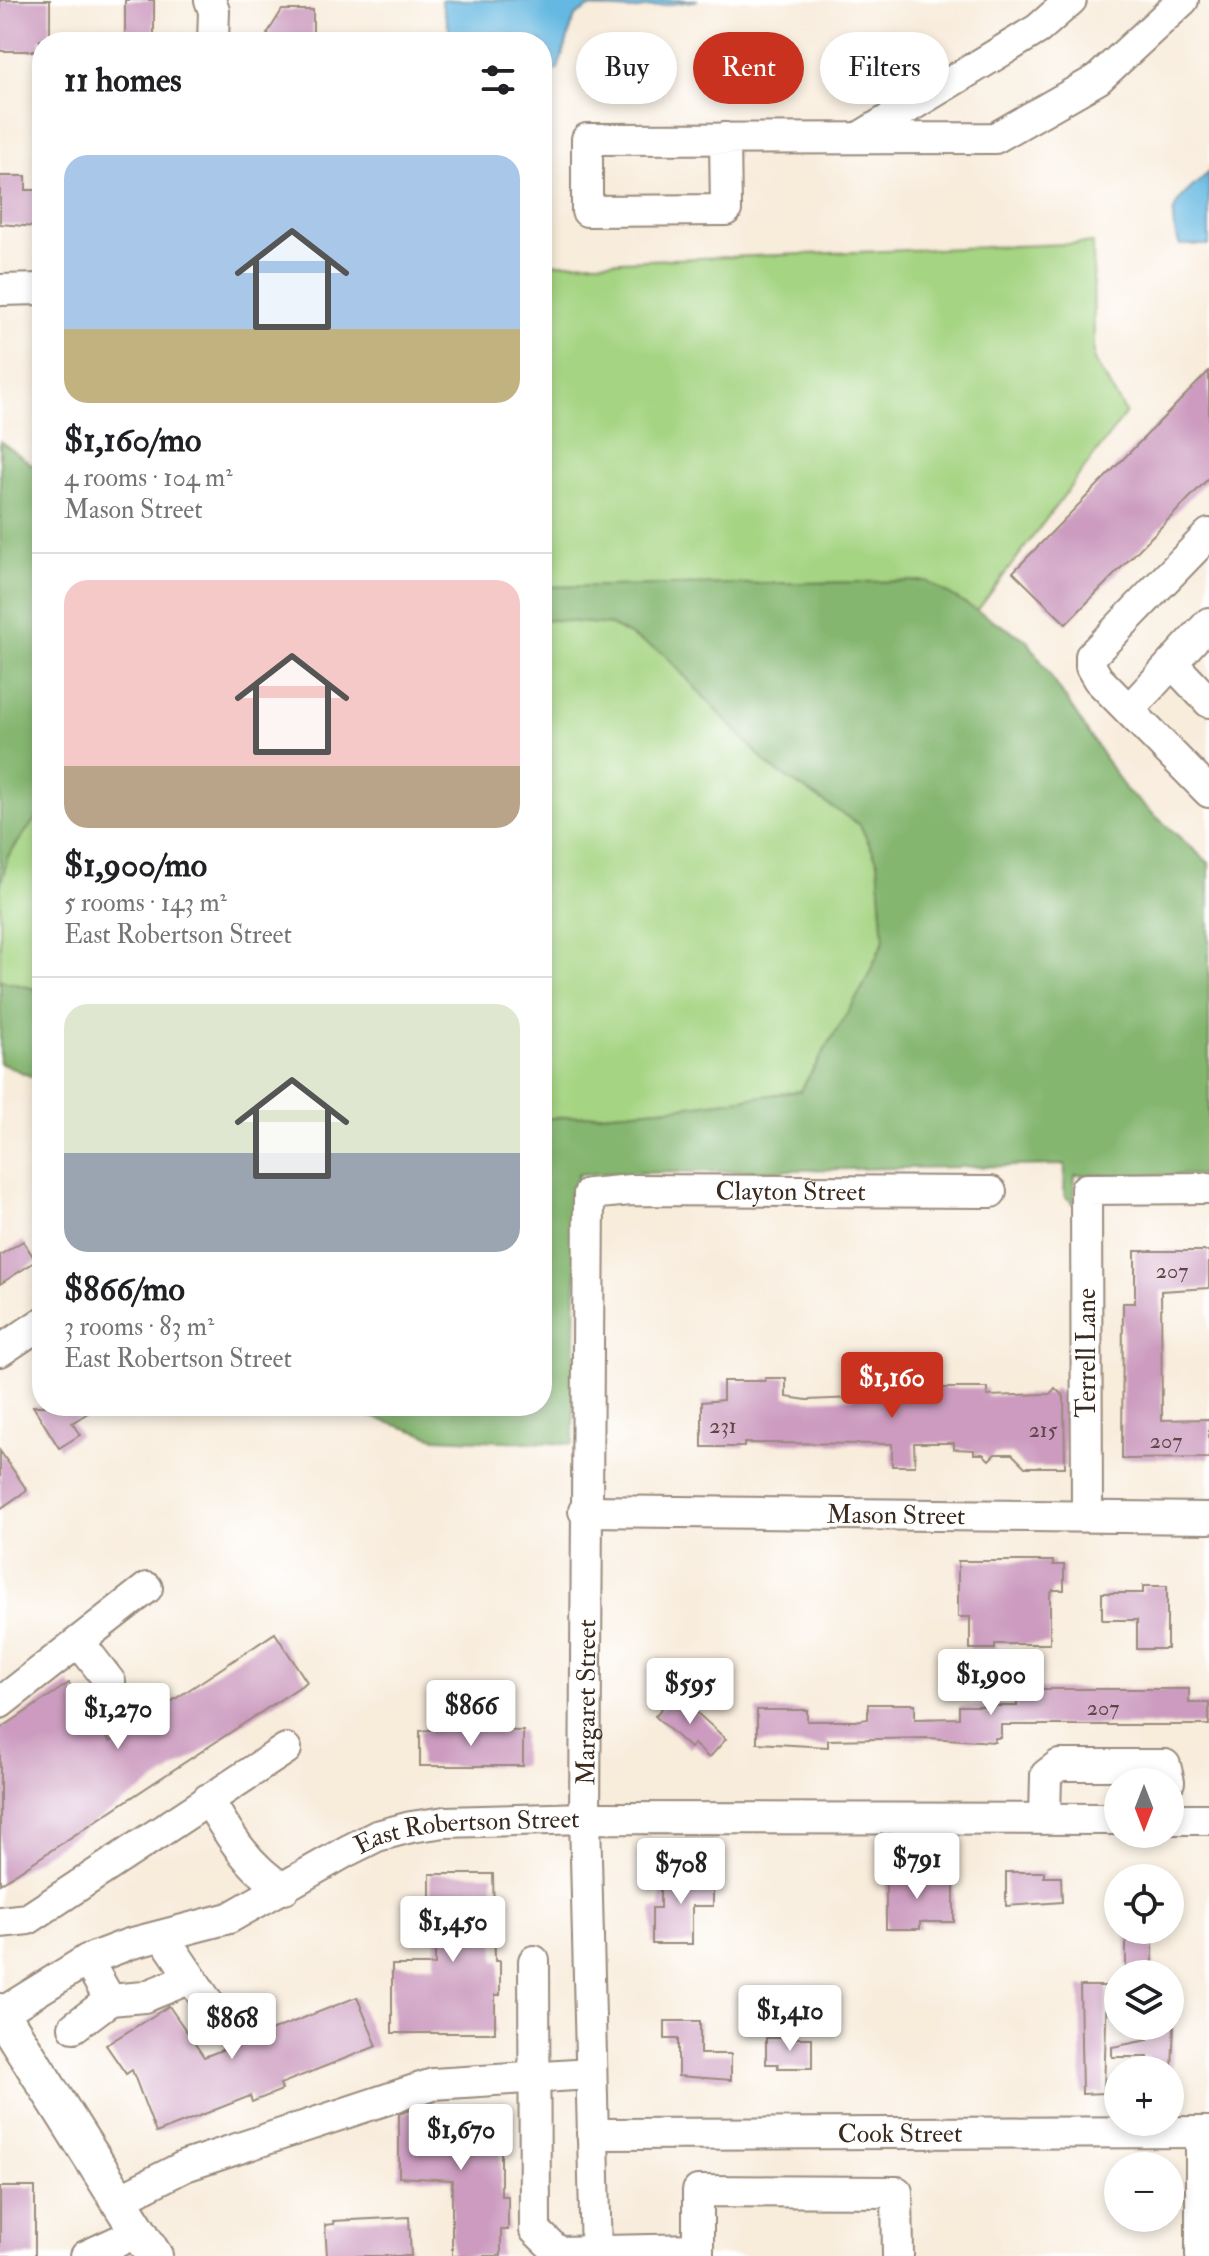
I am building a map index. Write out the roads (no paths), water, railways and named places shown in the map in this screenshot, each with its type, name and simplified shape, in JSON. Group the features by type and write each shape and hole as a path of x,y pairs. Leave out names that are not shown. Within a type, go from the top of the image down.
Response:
{"main road":[{"path":"1,2013 146,2244"}],"street":[{"path":"210,0 214,11 213,32"},
{"path":"859,138 1038,29 1071,0"},
{"path":"725,138 726,210 587,211 587,139 725,138 995,138 1098,79 1183,0"},
{"path":"0,290 32,289"},
{"path":"1209,534 1091,656 1091,667 1098,679 1209,792"},
{"path":"1129,710 1209,623"},
{"path":"1172,663 1209,702"},
{"name":"Terrell Lane","path":"1087,1516 1086,1189 1209,1188"},
{"name":"Clayton Street","path":"589,1194 631,1190 991,1192"},
{"name":"Margaret Street","path":"589,1194 584,1511 585,1818 596,2253"},
{"path":"0,1351 32,1330"},
{"name":"Mason Street","path":"584,1511 1209,1518"},
{"path":"0,1703 147,1588"},
{"path":"80,1643 110,1682"},
{"path":"0,1922 28,1919 286,1749"},
{"path":"1045,1818 1046,1775 1059,1765 1165,1765 1166,1768"},
{"path":"208,1799 237,1849 252,1860 262,1876 284,1889"},
{"name":"East Robertson Street","path":"1,2013 87,1960 163,1936 199,1929 244,1911 377,1836 411,1827 445,1822 585,1818 1104,1819"},
{"path":"1184,1819 1209,1819"},
{"path":"237,1849 238,1866 246,1884 244,1911"},
{"path":"163,1936 221,2022"},
{"path":"87,1960 110,2000"},
{"path":"534,1961 535,2230 558,2252 698,2252 698,2191 897,2192 898,2256"},
{"path":"74,2027 110,2000 144,1997 191,1978"},
{"path":"118,2200 185,2166 433,2084 591,2074"},
{"path":"1201,2256 1205,2132"},
{"name":"Cook Street","path":"592,2134 1205,2132"},
{"path":"86,2256 146,2244"}],"water":[{"path":"441,0 698,0 631,10 590,7 575,16 558,69 552,72 552,32 450,32"},
{"path":"1209,172 1209,245 1180,245 1173,221 1174,211 1183,196"}]}
